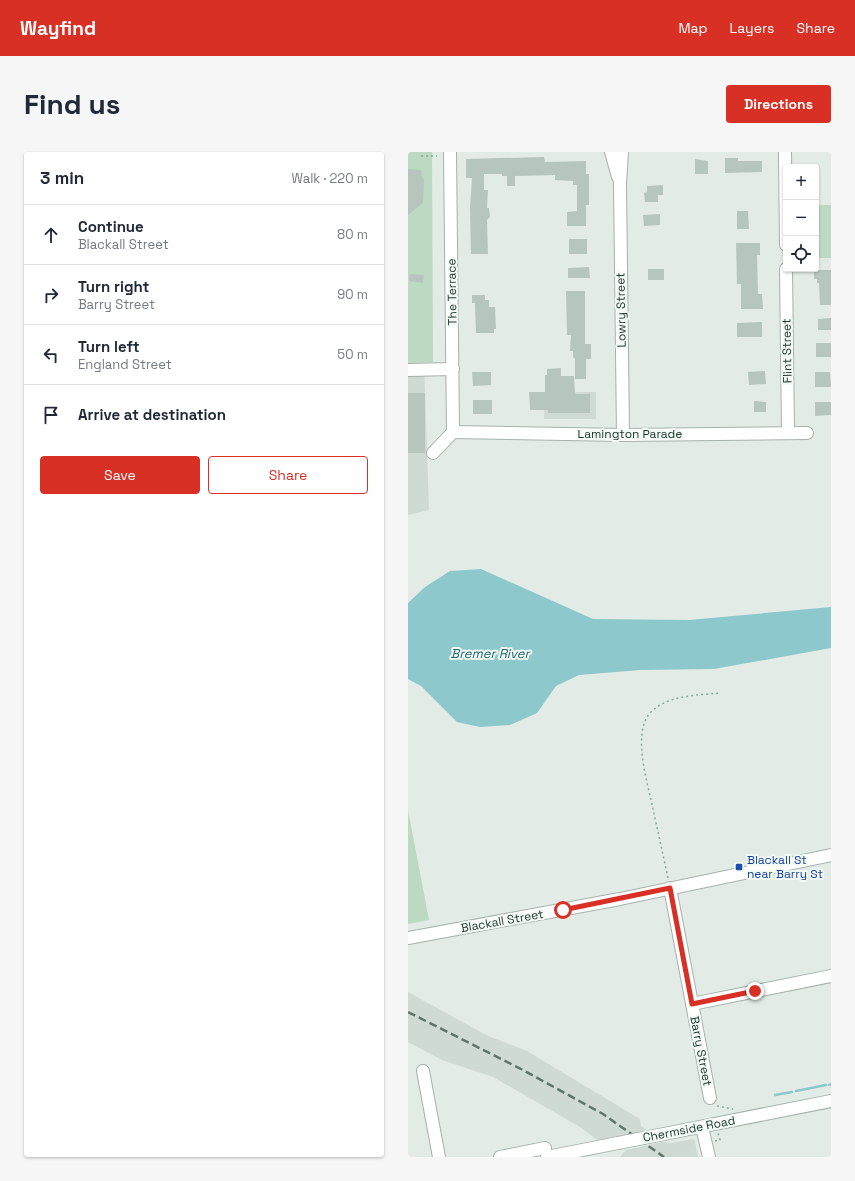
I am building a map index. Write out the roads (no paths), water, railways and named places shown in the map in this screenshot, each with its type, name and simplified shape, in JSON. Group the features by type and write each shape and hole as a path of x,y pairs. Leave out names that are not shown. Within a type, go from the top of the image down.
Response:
{"street":[{"name":"The Terrace","path":"450,152 453,432"},
{"name":"Lowry Street","path":"611,152 620,184"},
{"name":"Lowry Street","path":"622,152 620,184 623,436"},
{"path":"785,152 786,236"},
{"name":"Flint Street","path":"786,272 788,432"},
{"path":"408,370 453,369"},
{"path":"433,453 453,432"},
{"name":"Lamington Parade","path":"453,432 623,436 808,432"},
{"name":"Blackall Street","path":"408,938 620,899 831,855"},
{"name":"Barry Street","path":"670,888 712,1102"},
{"path":"692,1004 831,976"},
{"path":"423,1071 439,1157"},
{"name":"Chermside Road","path":"500,1157 546,1153 584,1154 618,1143 831,1101"},
{"path":"702,1127 709,1157"}],"water":[{"name":"Bremer River","path":"481,569 593,619 689,620 831,607 831,648 714,669 640,670 579,675 556,686 537,713 510,725 480,727 457,722 421,686 408,679 408,603 425,587 450,571"}],"waterway":[{"path":"796,1091 826,1085"},
{"path":"775,1095 792,1092"}],"railway":[{"path":"408,1012 521,1069 603,1114 664,1157"}],"place":[{"name":"Blackall St near Barry St","path":"739,867"}]}
